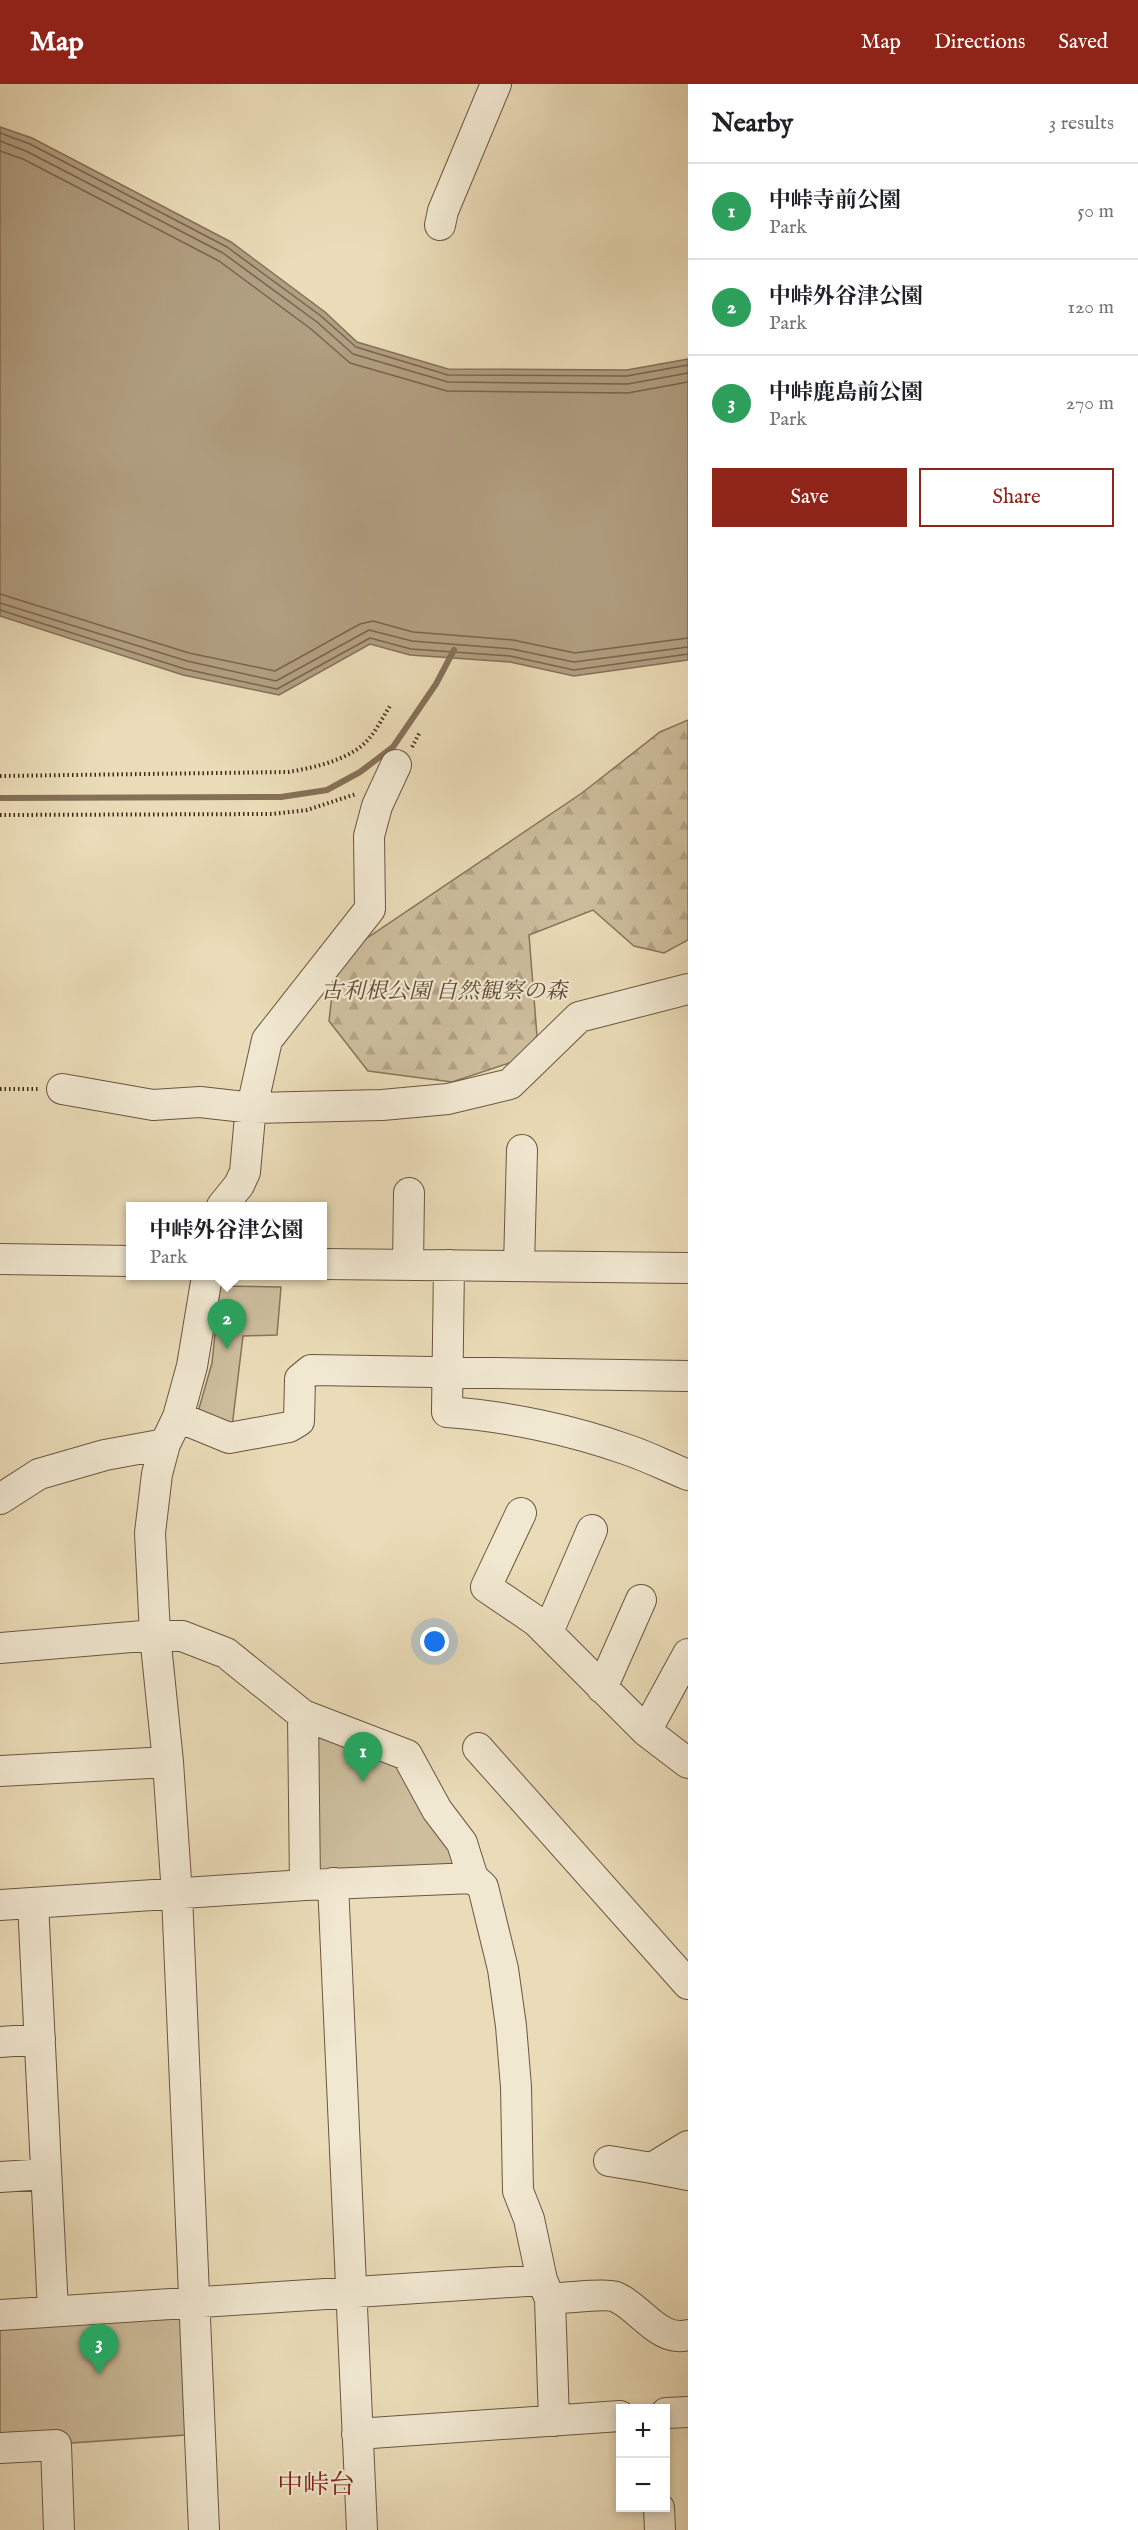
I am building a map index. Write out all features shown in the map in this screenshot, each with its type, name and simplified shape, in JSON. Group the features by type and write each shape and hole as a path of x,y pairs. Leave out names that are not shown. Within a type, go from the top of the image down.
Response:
{"street":[{"path":"440,225 443,211 496,84"},
{"path":"225,1202 239,1185 245,1172 253,1108 267,1040 370,909 369,836 377,806 396,765"},
{"path":"62,1089 153,1105 200,1102 253,1108 382,1106 448,1099 510,1084 579,1017 688,989"},
{"path":"519,1266 522,1150"},
{"path":"408,1265 410,1193"},
{"path":"0,1259 126,1261"},
{"path":"327,1264 688,1268"},
{"path":"449,1265 447,1412 481,1414 548,1428 628,1449 688,1475"},
{"path":"204,2530 177,1894 168,1762 155,1635 150,1533 157,1474 165,1444 178,1417 192,1366 206,1280"},
{"path":"178,1417 229,1438 289,1427 299,1420 300,1379 311,1370 688,1376"},
{"path":"0,1499 39,1474 105,1455 165,1444"},
{"path":"521,1513 486,1587 548,1632 646,1731 688,1764"},
{"path":"548,1632 592,1530"},
{"path":"602,1688 641,1600"},
{"path":"0,1648 155,1635 182,1636 226,1653 303,1715 407,1755 437,1810 462,1843 473,1878 483,1887 503,1969 516,2087 518,2191 529,2219 546,2289 554,2421"},
{"path":"646,1731 688,1654"},
{"path":"303,1715 319,1884 350,2292 362,2530"},
{"path":"478,1748 688,1984"},
{"path":"0,1771 168,1762"},
{"path":"0,1905 319,1884 473,1878"},
{"path":"33,1903 53,2311"},
{"path":"0,2042 40,2039"},
{"path":"652,2168 688,2146"},
{"path":"609,2161 688,2175"},
{"path":"0,2177 46,2174"},
{"path":"0,2315 350,2292 546,2289 615,2296 660,2330 674,2336 688,2335"},
{"path":"670,2414 688,2412"},
{"path":"357,2434 616,2416"},
{"path":"0,2448 56,2445 60,2530"},
{"path":"659,2512 660,2530"}],"path":[{"path":"0,776 288,772 314,767 360,747 376,730 390,706"},
{"path":"396,765 406,758 420,732"},
{"path":"0,815 272,814 307,810 359,793"},
{"path":"0,1089 62,1089"}],"green space":[{"name":"古利根公園 自然観察の森","path":"688,720 688,940 664,953 634,946 593,910 529,935 537,1036 518,1060 452,1082 368,1071 329,1021 336,959 582,793 660,732"},
{"path":"220,1286 281,1287 277,1335 243,1336 232,1427 198,1412 212,1363"},
{"path":"303,1715 407,1755 473,1878 305,1885"},
{"path":"194,2301 200,2434 0,2448 0,2315"}],"water":[{"path":"0,127 32,138 231,242 325,312 357,342 448,369 627,370 688,359 688,660 574,676 510,662 410,655 370,644 279,695 183,675 0,616"}],"waterway":[{"path":"0,798 281,797 327,790 360,772 393,747 436,684 454,650"}],"place":[{"name":"中峠外谷津公園","path":"227,1349"},
{"name":"中峠寺前公園","path":"363,1782"},
{"name":"中峠鹿島前公園","path":"99,2374"}],"district":[{"name":"中峠台","path":"316,2485"}]}
